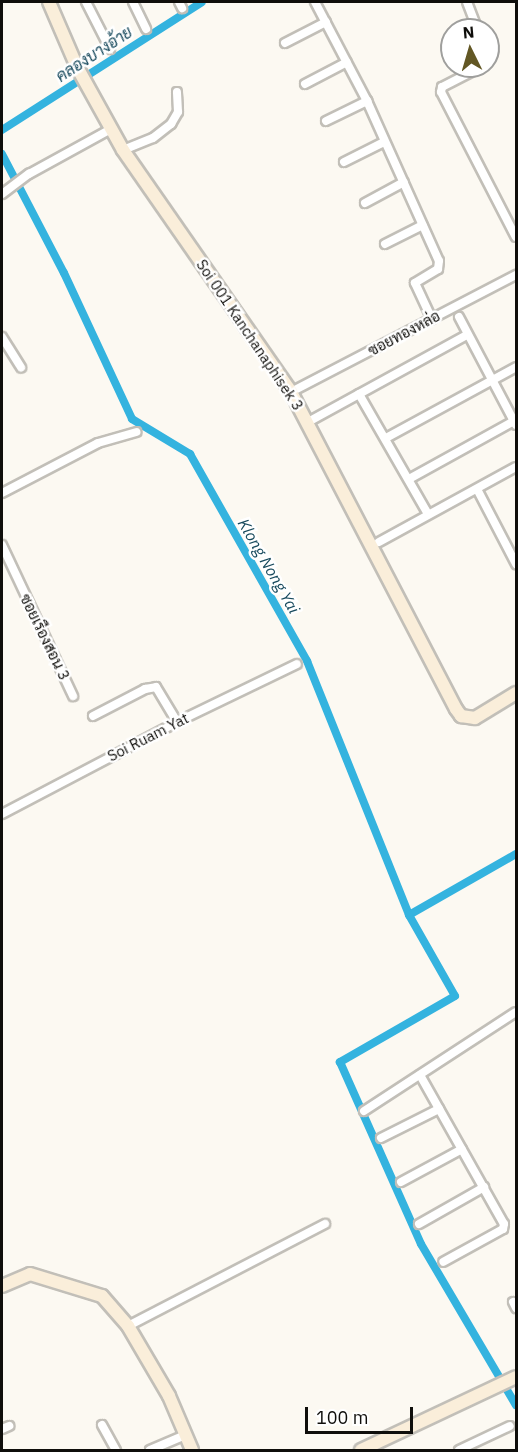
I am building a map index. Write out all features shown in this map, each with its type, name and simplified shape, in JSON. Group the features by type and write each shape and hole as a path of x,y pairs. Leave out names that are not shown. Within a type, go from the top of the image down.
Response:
{"street":[{"name":"Soi 001 Kanchanaphisek 3","path":"50,2 77,68 123,150 291,392 399,604 461,716 475,717 516,693"},
{"path":"86,2 110,49"},
{"path":"133,2 146,29"},
{"path":"315,2 367,101 440,266 415,283 432,319"},
{"path":"467,2 473,18"},
{"path":"285,43 326,22"},
{"path":"305,84 347,62"},
{"path":"460,78 442,87 441,92 516,237"},
{"path":"123,150 153,138 171,124 178,112 177,92"},
{"path":"326,121 367,101"},
{"path":"2,194 21,180 111,129"},
{"path":"344,162 384,142"},
{"path":"365,203 404,182"},
{"path":"385,244 423,225"},
{"name":"ซอยทองหล่อ","path":"291,392 516,275"},
{"path":"410,479 516,422 459,317"},
{"path":"308,422 467,335"},
{"path":"2,337 21,369"},
{"path":"386,438 516,367"},
{"path":"359,394 410,479 428,514"},
{"path":"2,493 98,443 136,432"},
{"path":"379,543 516,467"},
{"path":"477,489 515,559"},
{"name":"ซอยเรืองสอน 3","path":"2,545 74,696"},
{"name":"Soi Ruam Yat","path":"2,814 177,722 297,664"},
{"path":"93,716 146,689 156,687 177,722"},
{"path":"364,1111 516,1012"},
{"path":"420,1075 504,1224 503,1229 443,1262"},
{"path":"381,1138 439,1108"},
{"path":"401,1182 462,1149"},
{"path":"419,1224 484,1187"},
{"path":"128,1326 325,1224"},
{"path":"2,1286 30,1274 43,1276 102,1296 128,1326 169,1396 192,1450"},
{"path":"361,1450 515,1378"},
{"path":"102,1425 116,1450"},
{"path":"459,1450 510,1426"},
{"path":"150,1450 186,1435"}],"waterway":[{"name":"คลองบางอ้าย","path":"2,130 202,2"},
{"name":"Klong Nong Yai","path":"2,154 64,273 132,419 190,454 307,661 409,915 516,854"},
{"path":"409,915 455,996 340,1062 421,1244 516,1405"}]}
